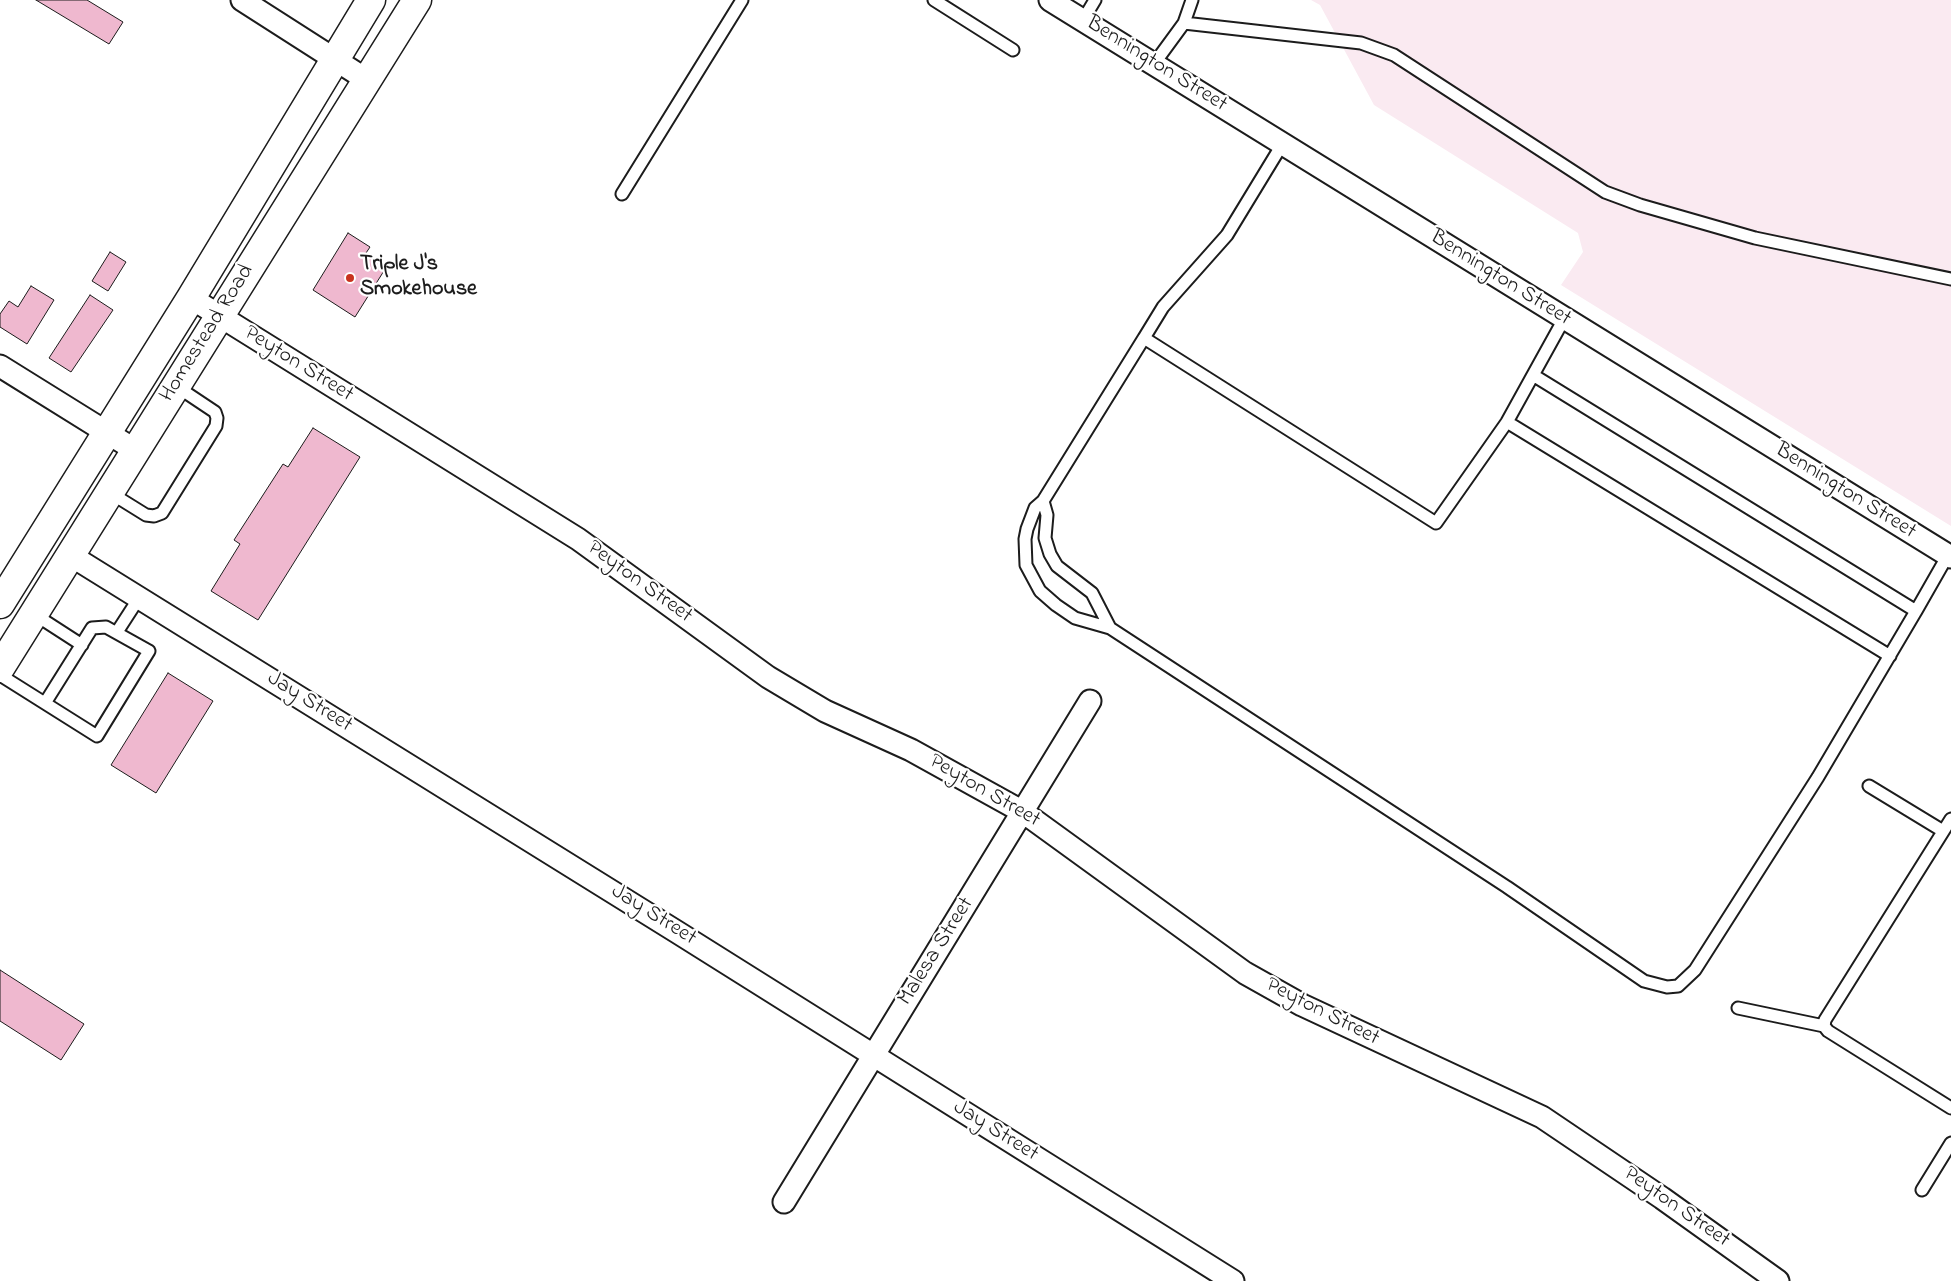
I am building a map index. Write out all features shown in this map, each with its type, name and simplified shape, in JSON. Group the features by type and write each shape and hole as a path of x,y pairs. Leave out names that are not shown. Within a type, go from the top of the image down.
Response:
{"main road":[{"name":"Homestead Road","path":"3,593 107,433 191,298 371,0"},
{"name":"Homestead Road","path":"0,668 417,0"}],"street":[{"path":"242,0 367,80"},
{"name":"Bennington Street","path":"1050,0 1949,556"},
{"name":"Peyton Street","path":"191,298 578,539 768,677 826,711 911,750 1023,812 1245,973 1302,1005 1542,1117 1662,1198 1778,1281"},
{"path":"0,366 135,450"},
{"name":"Jay Street","path":"70,555 669,926 1233,1281"},
{"name":"Malesa Street","path":"784,1202 1090,701"}],"lane":[{"path":"622,194 742,0"},
{"path":"934,0 1013,50"},
{"path":"1084,20 1095,0"},
{"path":"1154,64 1184,23 1192,0"},
{"path":"1184,23 1361,43 1394,55 1605,192 1640,205 1755,238 1951,279"},
{"path":"1282,143 1227,236 1163,307 1043,502 1035,508 1025,539 1026,565 1045,596 1075,618 1110,628 1507,887 1644,981 1666,987 1678,986 1696,970 1818,777 1949,556"},
{"path":"1144,338 1436,523 1507,422 1564,319"},
{"path":"1533,375 1916,611"},
{"path":"109,492 146,515 154,516 162,513 216,426 217,418 215,412 175,385"},
{"path":"1507,422 1890,656"},
{"path":"1043,502 1046,515 1045,538 1050,554 1058,566 1092,593 1110,628"},
{"path":"117,632 139,598"},
{"path":"34,614 82,645"},
{"path":"0,675 45,704 97,736 149,651 106,627 92,628 45,704"},
{"path":"1869,786 1943,832"},
{"path":"1951,819 1825,1020 1824,1026 1828,1032 1951,1108"},
{"path":"1738,1008 1824,1026"},
{"path":"1922,1190 1951,1143"}],"shaded area":[{"path":"1311,0 1951,0 1951,526 1561,285 1583,252 1578,233 1374,105 1320,5"}],"building":[{"path":"36,0 87,0 123,22 109,44"},
{"name":"Triple J's Smokehouse","path":"348,233 370,247 366,253 387,266 355,317 313,290"},
{"path":"110,252 126,262 108,291 92,281"},
{"path":"31,286 54,300 27,344 0,327 0,314 9,301 18,307"},
{"path":"90,295 113,310 71,372 49,358"},
{"path":"313,428 360,457 258,620 211,591 240,544 234,540 283,464 288,467"},
{"path":"168,673 213,701 156,793 111,765"},
{"path":"0,970 84,1024 61,1060 0,1021"}],"place":[{"name":"Triple J's Smokehouse","path":"350,278"}]}
